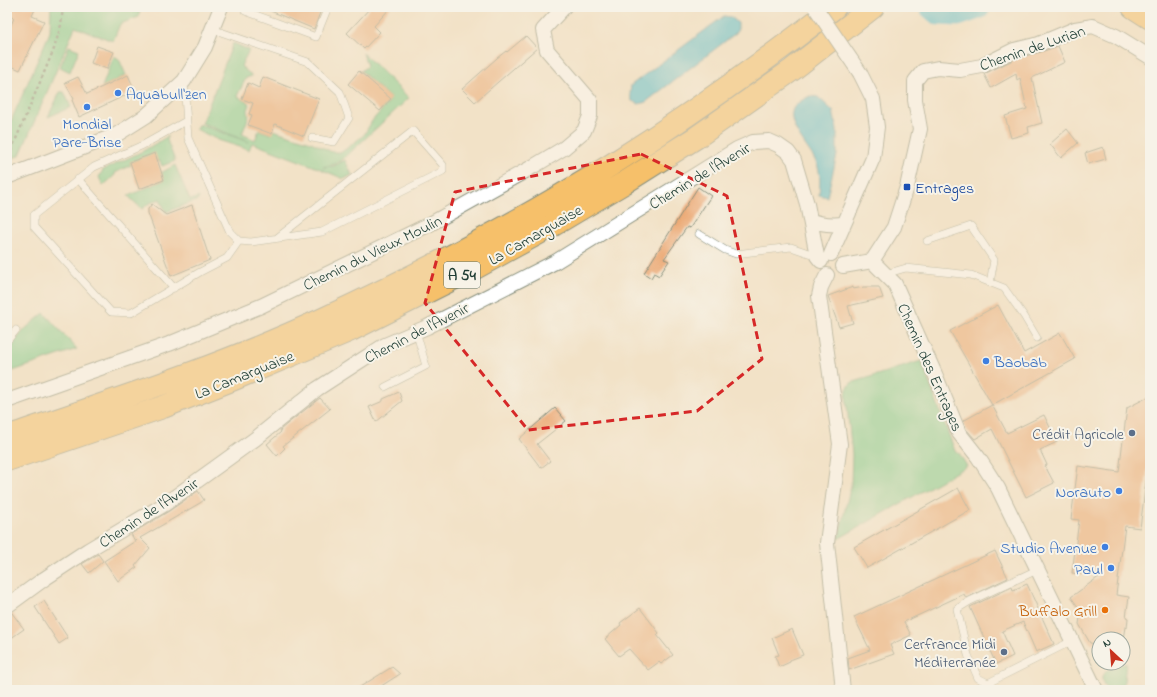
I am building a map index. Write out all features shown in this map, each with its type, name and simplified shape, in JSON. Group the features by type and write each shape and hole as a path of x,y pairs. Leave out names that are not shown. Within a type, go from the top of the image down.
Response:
{"highway":[{"name":"La Camarguaise","path":"7,437 156,386 236,356 320,321 462,251 557,198 679,121 775,54 835,7"},
{"name":"La Camarguaise","path":"7,460 163,407 234,380 351,330 475,268 550,227 697,137 792,70 873,7"},
{"path":"1133,7 1150,18"}],"street":[{"path":"8,169 116,135 146,116 184,81 204,48 221,7"},
{"name":"Chemin du Vieux Moulin","path":"7,401 169,344 261,306 430,224 564,148 584,131 590,116 590,100 547,50 543,30 564,7"},
{"path":"815,7 860,73 873,99 877,127 873,158 844,224 823,257 822,271 827,275 837,275 843,266 840,257 834,254 823,257"},
{"name":"Chemin de Lurian","path":"872,261 894,227 907,187 920,129 914,100 915,81 923,70 938,68 960,70 982,66 1014,50 1039,44 1075,30 1093,26 1116,36 1150,57"},
{"name":"Chemin de l'Avenir","path":"7,606 88,550 165,504 255,438 317,389 356,363 385,345 555,262 737,149 753,142 768,141 778,145 788,152 794,160 807,204 810,220 823,257"},
{"path":"810,220 818,224 844,224"},
{"path":"843,266 872,261"},
{"name":"Chemin des Entrages","path":"872,261 895,284 935,374 959,433 978,457 998,488 1096,690"},
{"path":"827,275 821,287 819,296 840,444 827,543 843,690"}],"lane":[{"path":"246,7 245,11 316,37 328,7"},
{"path":"212,29 308,62 340,92 349,118 334,142 312,138"},
{"path":"184,81 188,138 230,232 239,241 251,242 322,232 443,171 443,165 413,131 277,238"},
{"path":"186,121 143,145 94,167 34,215 34,227 111,312 131,313 227,258 239,241"},
{"path":"78,179 174,288"},
{"path":"927,241 971,226 994,260 990,283"},
{"path":"699,234 725,250 736,254 791,247 823,257"},
{"path":"885,274 906,268 971,275 1004,288 1024,316 1036,338"},
{"path":"7,341 16,330"},
{"path":"386,387 426,366 416,331"},
{"path":"1037,570 970,601 957,609 968,655 978,678 988,683 1072,641"}],"path":[{"path":"8,169 10,153 54,50 61,25 63,7"},
{"path":"8,169 14,162"}],"highlighted area":[{"path":"641,154 727,196 762,359 697,411 528,430 425,303 455,192"}],"green space":[{"path":"51,7 140,7 139,17 120,24 113,41 75,27 20,155 7,161 7,130 50,32"},
{"path":"233,43 249,50 241,66 252,76 246,78 237,96 250,104 247,113 249,116 242,134 255,140 259,130 271,134 273,130 311,142 332,152 342,152 364,135 372,121 391,99 361,71 367,66 363,53 409,98 343,159 335,164 323,167 334,166 345,160 352,175 344,179 252,143 249,150 218,140 196,129 199,124 249,142 202,123"},
{"path":"69,46 79,50 70,72 60,67"},
{"path":"114,56 119,59 126,75 102,87"},
{"path":"60,92 64,92 71,107 48,117"},
{"path":"168,136 167,140 175,161 162,166 154,154 130,162 131,165 115,173 115,175 103,186 99,177 103,170 143,151"},
{"path":"175,165 190,200 199,197 198,200 166,212 160,199 148,204 142,209 128,196 164,180 161,173"},
{"path":"44,313 77,349 7,373 7,347"},
{"path":"921,361 955,451 959,453 967,466 838,539 851,485 852,454 846,396 847,389 851,383"},
{"path":"1125,671 1123,690 1107,690 1102,681 1105,672"}],"water":[{"path":"724,16 731,17 738,23 736,33 646,102 639,104 632,101 630,94 631,85"},
{"path":"810,96 818,97 833,111 837,129 837,155 827,197 819,195 820,178 818,166 800,137 793,122 792,115 794,107 800,101"}],"building":[{"path":"7,7 36,7 32,16 44,21 20,70 7,64 7,34 14,18 7,15"},
{"path":"261,7 322,7 314,29"},
{"path":"371,7 391,7 374,26 380,32 364,49 347,33"},
{"path":"526,36 537,48 475,102 462,89 497,58 506,51 507,52"},
{"path":"97,46 114,52 107,69 91,63"},
{"path":"1058,46 1065,62 1032,78 1042,123 1028,127 1029,133 1011,138 1005,116 1027,109 1020,78 1017,80 1016,74 991,88 984,74 1017,58"},
{"path":"359,71 391,99 380,111 348,84"},
{"path":"128,75 135,91 79,117 72,100 74,99 65,83 78,77 87,94"},
{"path":"263,77 319,99 304,136 275,124 272,134 248,125 252,115 249,114 253,103 242,99 248,83 259,88"},
{"path":"1067,129 1078,143 1061,158 1050,144"},
{"path":"1103,147 1106,159 1088,164 1085,153"},
{"path":"155,153 164,180 139,189 130,162"},
{"path":"698,187 711,196 690,228 687,227 664,259 669,261 659,276 654,273 651,278 644,273"},
{"path":"152,204 166,215 192,205 210,260 171,276 148,213 148,209"},
{"path":"853,287 853,289 879,287 883,298 848,306 853,323 839,327 828,296"},
{"path":"998,305 1024,353 1060,333 1075,359 992,405 950,331"},
{"path":"399,392 402,401 376,422 369,407"},
{"path":"1150,396 1150,451 1140,528 1125,526 1116,595 1129,597 1126,617 1128,618 1127,628 1125,627 1124,631 1091,631 1091,643 1079,624 1081,611 1071,597 1100,576 1072,573 1079,520 1071,519 1078,466 1119,472 1127,408"},
{"path":"320,398 330,409 283,446 285,448 277,456 267,444 281,432 280,430"},
{"path":"992,405 1007,433 1044,415 1057,442 1040,450 1047,465 1045,466 1054,483 1026,497 992,429 975,439 966,429 963,421"},
{"path":"555,408 566,421 537,444 550,461 541,468 519,439"},
{"path":"958,488 970,510 867,568 854,547"},
{"path":"198,491 204,500 140,538 150,548 135,566 137,567 118,581 104,561 137,540 135,541 131,534"},
{"path":"995,551 1008,578 966,598 964,594 904,622 911,635 890,645 894,654 849,670 848,658 870,650 854,617"},
{"path":"98,554 103,561 89,573 82,564"},
{"path":"1027,584 1054,644 1036,652 1023,622 1002,631 1013,656 996,664 970,607 1012,587 1013,590"},
{"path":"44,601 68,638 59,644 35,607"},
{"path":"640,608 659,633 657,635 673,655 661,664 659,662 648,670 629,649 619,656 605,639 621,625 620,623"},
{"path":"12,613 24,629 7,641 7,614"},
{"path":"792,629 803,655 790,660 790,662 779,667 775,656 779,655 772,638"},
{"path":"392,667 400,674 375,690 355,690"}],"waterway":[{"path":"932,7 939,13 958,14 978,7"}],"place":[{"name":"Aquabull'zen","path":"118,93"},
{"name":"Mondial Pare-Brise","path":"87,107"},
{"name":"Entrages","path":"907,187"},
{"name":"Baobab","path":"986,361"},
{"name":"Crédit Agricole","path":"1132,433"},
{"name":"Norauto","path":"1119,491"},
{"name":"Studio Avenue","path":"1105,547"},
{"name":"Paul","path":"1111,568"},
{"name":"Buffalo Grill","path":"1105,610"},
{"name":"Cerfrance Midi Méditerranée","path":"1004,652"}]}
